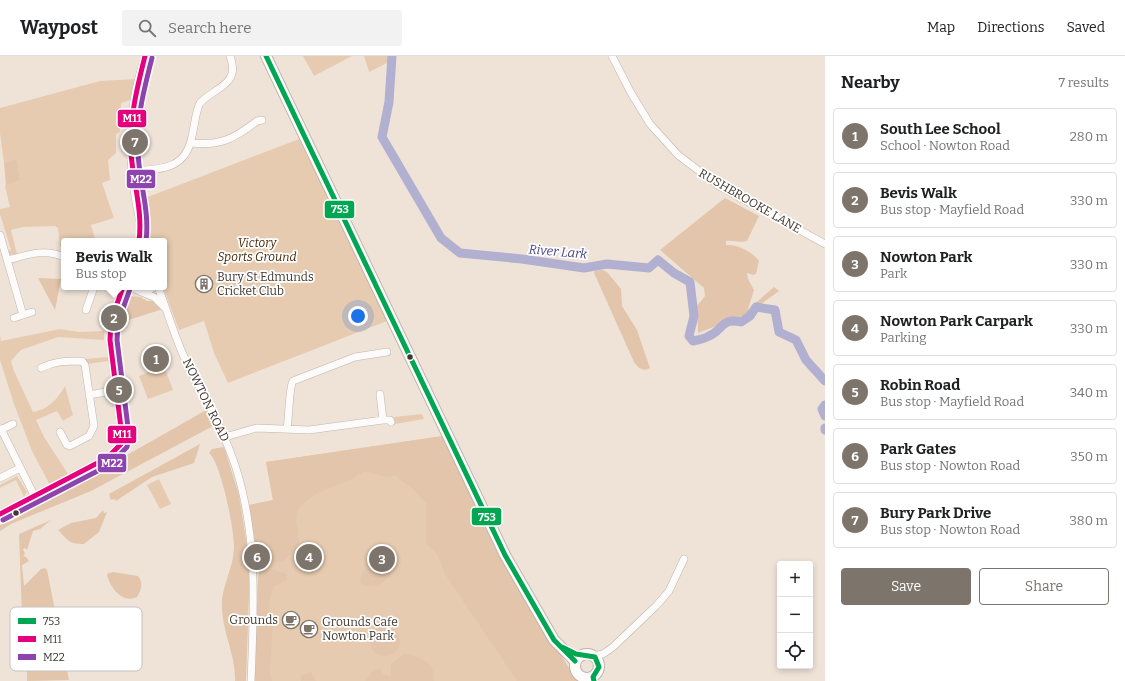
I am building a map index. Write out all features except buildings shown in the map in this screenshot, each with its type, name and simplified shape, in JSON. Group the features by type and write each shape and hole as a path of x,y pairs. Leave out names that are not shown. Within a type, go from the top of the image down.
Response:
{"highway":[{"path":"266,56 505,555 550,634 559,644 578,658"},
{"path":"588,654 598,657 598,671 590,679 580,677 576,672 578,658 588,654"}],"street":[{"path":"144,238 141,228 132,171 132,116 145,56"},
{"path":"132,171 162,169 176,164 182,159 191,143 200,103 226,84 231,77 233,69 230,56"},
{"name":"RUSHBROOKE LANE","path":"612,56 631,93 650,124 678,155 719,186 825,244"},
{"path":"191,143 220,143 232,138 257,121 262,120"},
{"path":"139,238 141,228"},
{"path":"0,234 23,314"},
{"path":"8,260 42,252 61,256"},
{"path":"86,310 93,290"},
{"path":"0,514 114,452 121,444 122,436 110,355 110,332 111,321 122,290"},
{"name":"NOWTON ROAD","path":"139,290 159,301 167,311"},
{"path":"144,292 148,290"},
{"name":"NOWTON ROAD","path":"159,290 186,360 212,407 225,437 237,472 251,533 254,587 251,681"},
{"path":"14,318 32,312"},
{"path":"287,428 290,408 290,390 293,381 355,357 385,351"},
{"path":"41,368 54,362 82,361 85,365 94,426 89,436 70,446 67,445 60,432"},
{"path":"89,395 116,390"},
{"path":"379,394 383,420"},
{"path":"225,437 256,428 309,430 383,420 390,420 391,422"},
{"path":"13,424 0,429 34,495"},
{"path":"0,478 20,468"},
{"path":"598,657 613,648 656,606 669,591 684,559"}],"green space":[{"path":"303,56 352,56 314,76"},
{"path":"364,56 388,56 389,62 369,72"},
{"path":"136,79 130,100 121,103 120,132 116,134 116,153 108,160 110,180 102,183 114,218 91,225 95,238 61,238 61,246 58,228 55,226 23,227 11,230 17,254 9,255 7,252 11,250 0,214 0,209 10,207 5,186 20,180 17,160 4,163 0,133 0,108 100,81"},
{"name":"Victory Sports Ground","path":"299,139 343,225 387,321 228,383 214,353 204,321 179,330 164,290 167,290 167,238 147,238 140,200"},
{"path":"60,329 79,332 104,331 104,340 58,337 21,350 11,361 14,371 33,412 43,409 52,403 65,386 73,415 63,421 57,411 36,420 44,437 70,477 51,487 32,451 14,404 0,360 0,335 1,341"},
{"path":"108,357 108,361 87,364 85,359"},
{"path":"164,366 173,390 148,399 139,376"},
{"path":"422,414 424,419 395,424 394,417"},
{"path":"443,436 549,636 577,681 255,681 258,576 260,571 265,568 265,561 261,558 256,545 249,505 273,500 266,462"},
{"path":"17,476 27,492 24,497 16,480 0,488 0,485"},
{"path":"159,479 171,504 160,509 147,485"}],"shaded area":[{"path":"17,159 20,180 6,186 4,163"},
{"path":"725,198 759,216 747,241 726,241 726,245 744,249 759,261 756,274 753,275 747,273 748,279 754,290 748,309 750,311 753,309 752,306 774,287 779,291 747,314 698,333 697,306 705,296 704,288 660,250"},
{"path":"602,270 607,272 621,289 622,306 637,330 650,368 645,370 639,368 634,362 594,273 595,271"},
{"path":"38,278 61,279 55,310"},
{"path":"127,296 140,297 147,301 153,301 163,309 116,324 115,314 122,299"},
{"path":"208,409 215,425 91,491 11,524 0,531 0,525 13,520"},
{"path":"443,436 549,636 577,681 517,681 445,574 437,554 426,543 426,503 413,489 400,480 397,476 394,475 387,477 364,471 356,477 314,495 306,500 297,512 296,522 299,537 297,546 294,550 282,562 267,562 260,557 252,526 249,505 273,500 266,462"},
{"path":"200,444 194,463 152,477 116,501 115,499 111,500 109,494"},
{"path":"224,447 239,495 250,565 246,681 235,681 234,663 222,609 223,594 233,557 234,541 230,514 222,483 214,459 209,453 212,449"},
{"path":"103,510 104,513 107,512 99,532 84,544 71,542 58,530 71,523 96,518"},
{"path":"51,520 40,529 33,531 27,550 25,548 23,549 25,554 23,556 29,561 22,565 24,586 41,569 45,568 47,570 54,607 22,607 19,534"},
{"path":"379,555 390,560 392,567 391,573 382,583 370,586 364,585 360,582 362,573"},
{"path":"265,568 287,574 287,580 273,587 269,604 269,612 273,620 270,672 272,681 255,681 258,576 260,571"},
{"path":"113,572 138,576 141,581 141,586 137,597 132,599 122,597 114,590 107,575 108,573"},
{"path":"385,626 391,627 399,635 399,647 391,655 385,656 379,655 371,647 370,641 371,635 379,627"},
{"path":"405,654 420,658 432,666 434,681 365,681 373,671 377,669 380,669 384,675 391,676 391,663"},
{"path":"27,671 67,671 69,680 27,681"},
{"path":"311,672 316,681 301,681 301,676"}],"waterway":[{"name":"River Lark","path":"392,56 389,102 382,137 441,238 460,253 522,259 584,268 607,264 649,268 658,260 674,273 690,282 694,316 689,336 693,341 705,338 730,321 741,322 750,316 756,307 775,310 779,332 796,340 806,360 825,381"},
{"name":"River Lark","path":"825,405 822,409 825,416"}],"transit line":[{"name":"M11","path":"139,238 140,219 132,164 131,128 134,104 145,56"},
{"name":"753","path":"266,56 505,555 554,640 575,661"},
{"name":"M22","path":"146,238 147,219 139,163 138,128 141,105 152,58"},
{"name":"M11","path":"0,514 107,458 121,444 122,436 110,340 111,321 122,290"},
{"name":"M22","path":"3,520 111,464 127,447 129,435 117,340 118,322 130,290"},
{"name":"753","path":"562,647 576,654 595,657 599,667 593,677 594,681"}],"place":[{"name":"Bury Park Drive","path":"135,142"},
{"name":"Bury St Edmunds Cricket Club","path":"204,284"},
{"name":"Bevis Walk","path":"114,318"},
{"name":"South Lee School","path":"156,359"},
{"name":"Robin Road","path":"119,390"},
{"name":"Park Gates","path":"257,557"},
{"name":"Nowton Park Carpark","path":"309,557"},
{"name":"Nowton Park","path":"382,559"},
{"name":"Grounds","path":"291,620"},
{"name":"Grounds Cafe Nowton Park","path":"309,629"}]}
